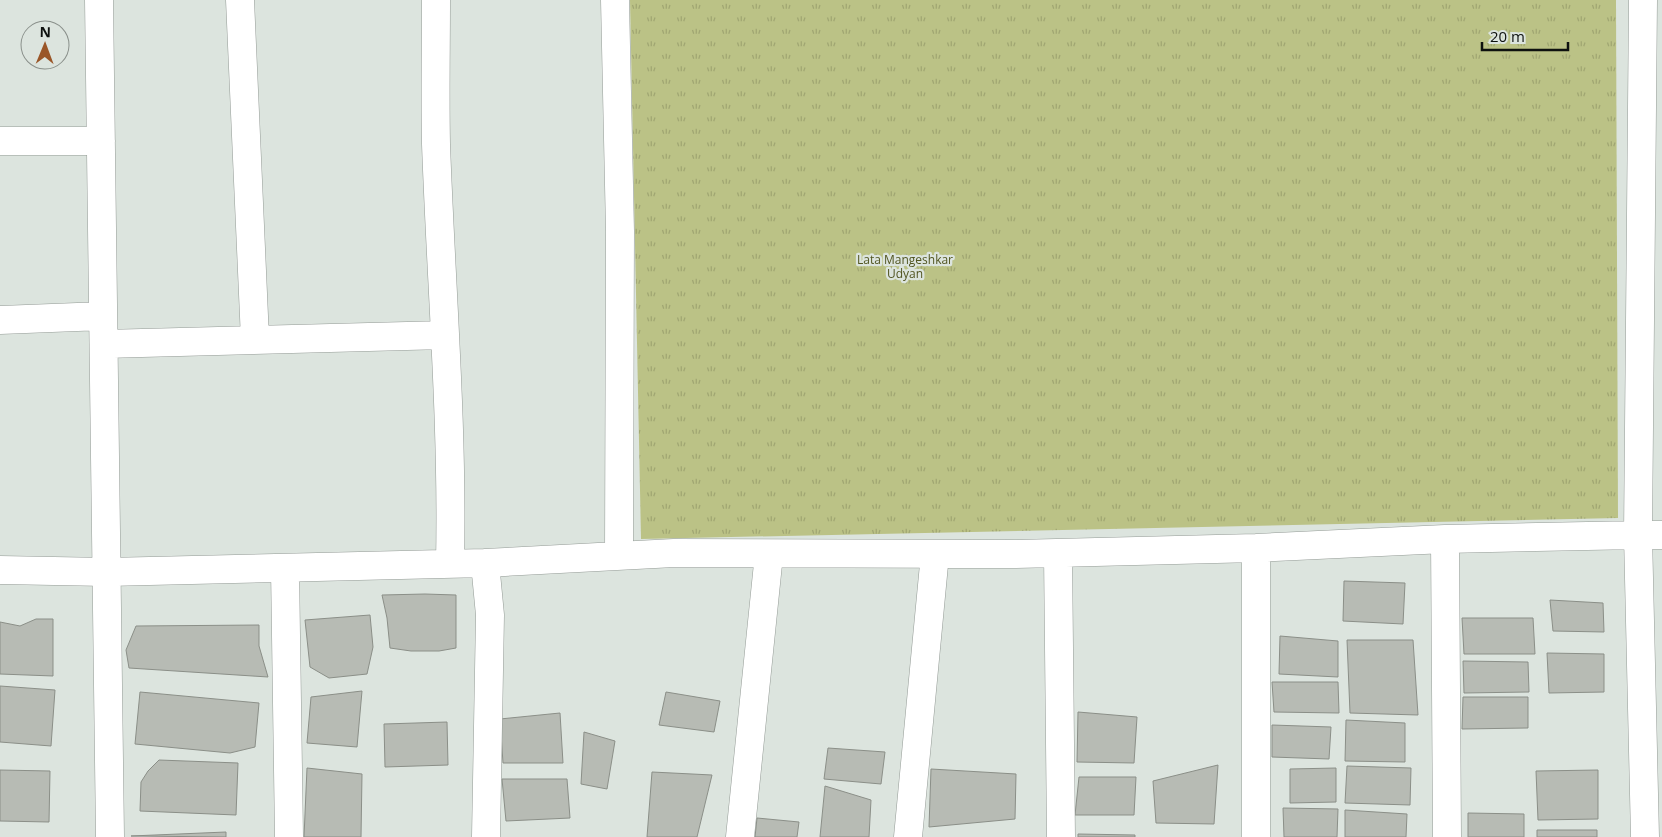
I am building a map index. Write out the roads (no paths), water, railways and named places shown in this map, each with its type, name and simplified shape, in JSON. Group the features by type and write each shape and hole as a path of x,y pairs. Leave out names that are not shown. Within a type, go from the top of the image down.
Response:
{"street":[{"path":"100,0 110,837"},
{"path":"240,0 255,339"},
{"path":"436,0 436,142 445,335 451,524 450,564"},
{"path":"616,0 620,231 619,556"},
{"path":"1643,0 1650,535 1645,837"},
{"path":"0,141 101,141"},
{"path":"0,320 104,316"},
{"path":"104,344 445,335"},
{"path":"0,570 107,572 450,564 674,553 1058,553 1256,548 1445,539 1650,535"},
{"path":"1445,539 1447,837"},
{"path":"1256,548 1256,837"},
{"path":"1058,553 1061,837"},
{"path":"740,837 770,554"},
{"path":"908,837 935,554"},
{"path":"485,563 490,616 486,837"},
{"path":"285,568 289,837"}],"park label":[{"name":"Lata Mangeshkar Udyan","path":"905,267"}]}
